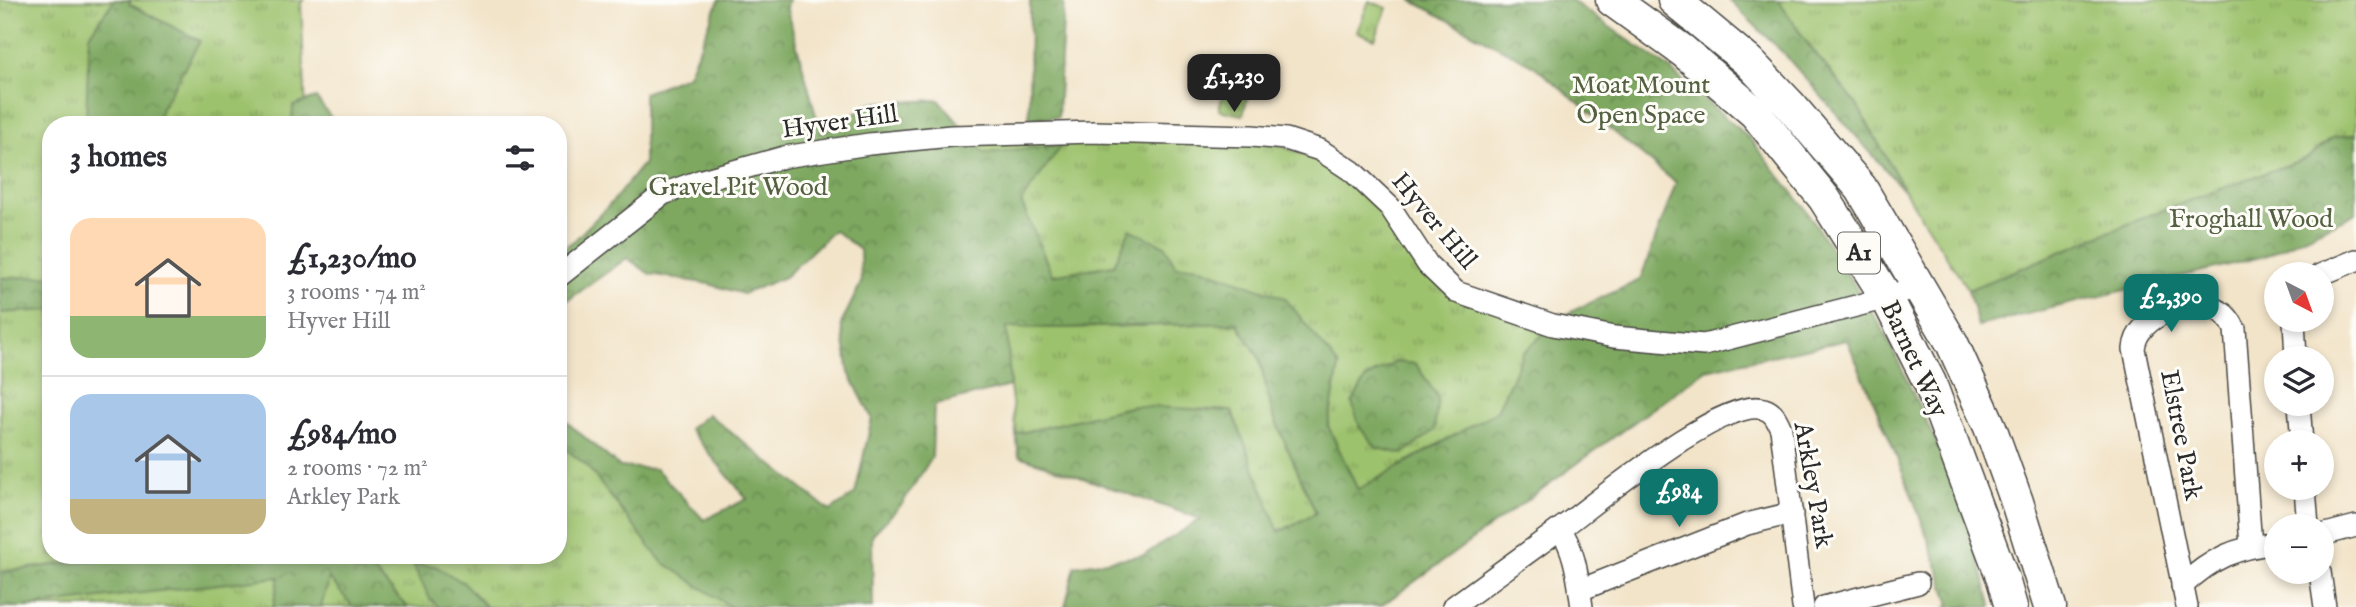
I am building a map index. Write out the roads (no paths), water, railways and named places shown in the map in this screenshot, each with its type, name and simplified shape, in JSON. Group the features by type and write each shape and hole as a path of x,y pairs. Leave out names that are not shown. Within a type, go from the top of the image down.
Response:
{"highway":[{"name":"Barnet Way","path":"1612,0 1683,51 1755,113 1824,198 1887,298 1930,383 2011,607"},
{"name":"Barnet Way","path":"1674,0 1749,62 1861,188 1952,343 1990,427 2050,607"}],"street":[{"name":"Hyver Hill","path":"567,270 663,194 784,157 869,144 951,136 1094,132 1252,136 1286,139 1320,150 1352,171 1390,207 1428,265 1455,292 1553,325 1614,337 1704,345 1887,298 1906,290 1924,293"},
{"path":"2334,269 2356,260"},
{"name":"Elstree Park","path":"2185,597 2134,349 2138,333 2146,325 2181,307 2213,308 2223,312 2235,329 2251,546"},
{"name":"Arkley Park","path":"1453,607 1702,427 1726,415 1753,408 1764,409 1772,414 1781,429 1803,607"},
{"path":"1560,530 1568,540 1572,553 1581,599 1747,524 1793,513"},
{"path":"2334,532 2356,526"},
{"name":"Elstree Park","path":"2185,597 2219,557 2264,544"},
{"path":"1824,607 1918,583"},
{"path":"2321,584 2325,607"}],"park label":[{"name":"Moat Mount Open Space","path":"1641,100"},
{"name":"Gravel Pit Wood","path":"738,187"},
{"name":"Froghall Wood","path":"2251,219"}]}
